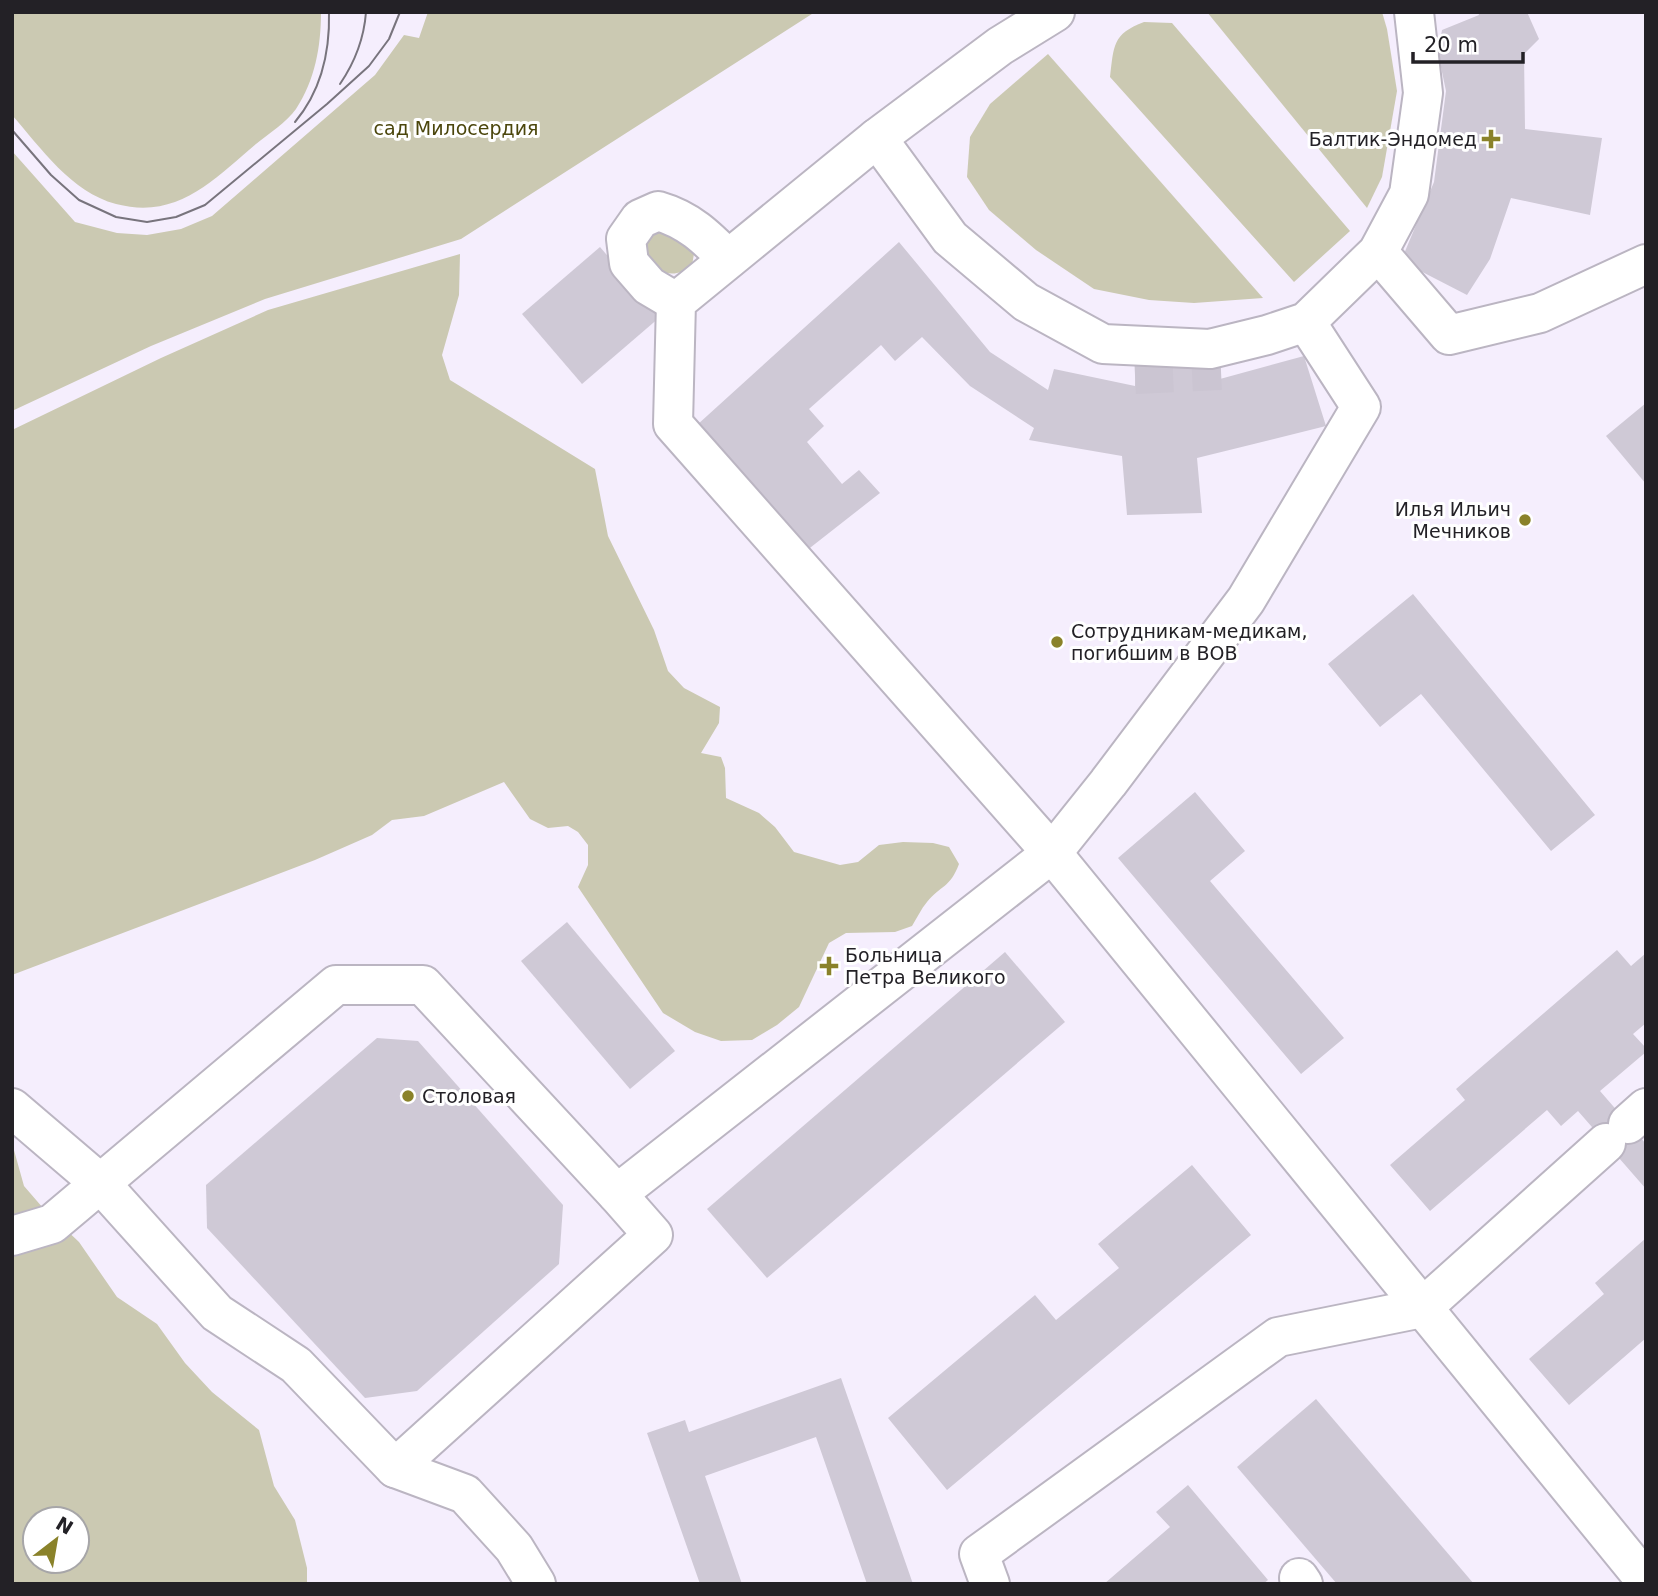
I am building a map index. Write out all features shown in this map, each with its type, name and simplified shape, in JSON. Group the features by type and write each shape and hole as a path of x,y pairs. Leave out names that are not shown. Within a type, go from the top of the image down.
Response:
{"lane":[{"path":"877,138 950,238 1026,302 1102,344 1210,349 1306,322 1378,252 1409,194 1423,93 1413,12"},
{"path":"1048,15 1000,46 877,138 676,302 673,424 1052,853 1646,1581"},
{"path":"676,302 649,286 629,263 626,239 640,219 657,211 679,218 701,233 728,260"},
{"path":"1378,252 1449,335 1540,313 1646,264"},
{"path":"617,1194 1052,853 1108,783 1246,600 1361,407 1306,322"},
{"path":"1065,323 1135,375"},
{"path":"1221,370 1267,335"},
{"path":"12,1236 52,1224 336,985 423,985 653,1235 396,1468"},
{"path":"12,1108 101,1184 217,1313 296,1366 396,1468 465,1494 514,1548 536,1584"},
{"path":"990,1584 979,1555 1278,1337 1422,1308 1626,1125"}],"green space":[{"path":"12,12 321,12 320,38 308,87 296,109 283,123 193,194 176,202 138,207 116,204 85,190 58,167 12,115"},
{"name":"сад Милосердия","path":"428,12 815,12 461,239 265,299 151,346 12,411 12,151 75,222 117,233 147,235 181,229 212,216 375,75 404,35 419,38"},
{"path":"1207,12 1382,12 1397,91 1382,177 1367,208"},
{"path":"1144,22 1172,23 1350,231 1294,282 1110,77 1116,42 1126,31"},
{"path":"1048,54 1263,298 1194,303 1149,300 1094,289 1036,250 989,210 967,177 970,137 990,104"},
{"path":"649,227 688,240 694,254 692,265 675,273 660,270 649,257 641,240"},
{"path":"460,254 459,295 442,355 450,380 595,469 608,536 654,630 668,671 684,688 720,707 719,723 701,753 721,757 725,768 726,798 759,813 775,827 794,852 840,865 858,862 879,845 903,842 933,843 949,847 959,864 952,878 927,902 912,926 895,932 846,933 829,943 799,1007 777,1025 752,1040 721,1041 695,1032 663,1013 578,887 588,865 588,845 578,832 568,826 548,828 530,819 504,782 424,816 392,820 372,835 315,860 12,975 12,430 268,310"},
{"path":"12,1143 24,1186 79,1242 117,1297 157,1324 185,1363 212,1392 259,1430 274,1486 295,1520 307,1568 307,1584 12,1584"}],"building":[{"path":"1478,12 1527,12 1539,39 1524,54 1525,129 1602,138 1590,215 1511,198 1490,259 1467,295 1401,261 1434,182 1446,91 1438,53 1442,30 1479,15"},
{"path":"899,242 990,352 1048,390 1054,369 1135,386 1136,359 1221,357 1220,379 1304,356 1326,426 1197,458 1202,513 1127,515 1122,456 1029,440 1034,428 970,386 922,337 895,361 881,345 809,409 824,426 807,442 842,484 859,470 880,493 806,551 697,425"},
{"path":"600,247 660,317 582,384 522,314"},
{"path":"1646,403 1646,484 1606,436"},
{"path":"1413,594 1595,815 1551,851 1421,694 1380,727 1328,664"},
{"path":"1195,792 1245,851 1210,881 1344,1038 1301,1074 1118,858"},
{"path":"567,922 675,1051 630,1089 521,961"},
{"path":"1617,950 1631,966 1646,953 1646,1023 1633,1034 1646,1048 1646,1052 1600,1091 1646,1144 1646,1189 1578,1111 1561,1126 1547,1110 1430,1211 1390,1165 1465,1100 1456,1089"},
{"path":"1005,952 1065,1022 767,1278 707,1209"},
{"path":"377,1038 418,1041 563,1205 559,1264 417,1391 365,1398 207,1228 206,1185"},
{"path":"1192,1165 1251,1235 947,1490 888,1418 1035,1295 1056,1320 1119,1268 1098,1244"},
{"path":"1646,1238 1646,1338 1569,1405 1529,1359 1604,1294 1595,1283"},
{"path":"841,1378 913,1584 867,1584 816,1437 705,1476 742,1584 700,1584 647,1433 685,1420 689,1432"},
{"path":"1316,1399 1474,1584 1337,1584 1237,1467"},
{"path":"1188,1485 1268,1580 1263,1584 1104,1584 1170,1527 1156,1512"}],"tunnel":[{"path":"1135,375 1221,371"}],"tram line":[{"path":"295,122 311,97 322,70 328,42 329,12"},
{"path":"340,84 358,50 366,12"},
{"path":"12,130 51,175 79,200 116,217 147,222 176,217 205,205 369,66 389,39 400,12"}],"place":[{"name":"Балтик-Эндомед","path":"1491,139"},
{"name":"Илья Ильич Мечников","path":"1525,520"},
{"name":"Сотрудникам-медикам, погибшим в ВОВ","path":"1057,642"},
{"name":"Больница Петра Великого","path":"829,966"},
{"name":"Столовая","path":"408,1096"}]}
